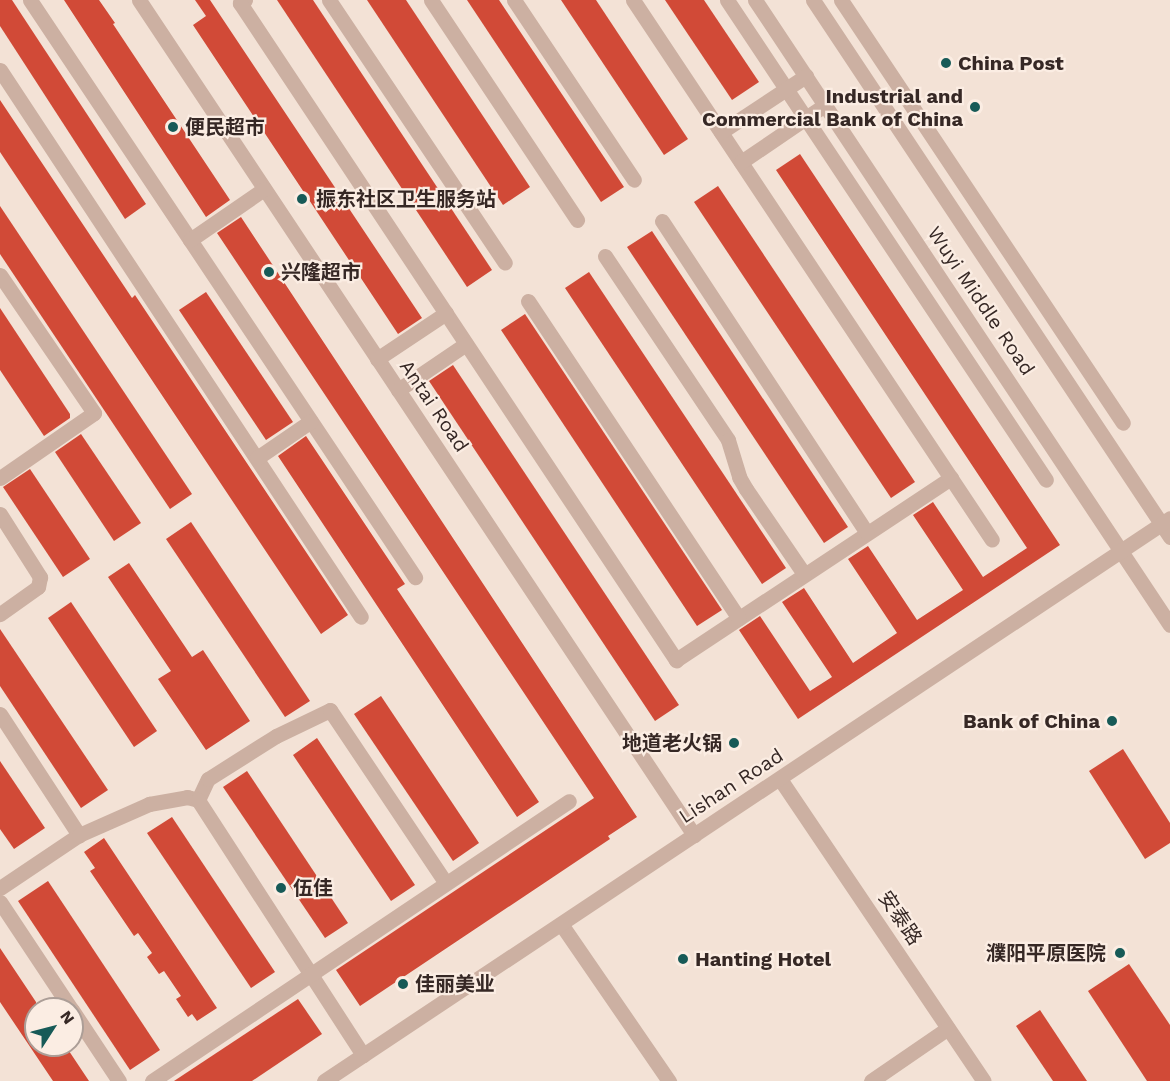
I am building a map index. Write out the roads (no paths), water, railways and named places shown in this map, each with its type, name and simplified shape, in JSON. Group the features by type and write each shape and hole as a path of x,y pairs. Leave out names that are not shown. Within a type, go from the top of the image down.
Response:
{"street":[{"path":"30,0 415,577"},
{"name":"Antai Road","path":"139,0 694,836"},
{"path":"244,0 240,3 676,660 951,477"},
{"path":"328,0 505,263"},
{"path":"431,0 577,220"},
{"path":"514,0 634,180"},
{"path":"633,0 992,540"},
{"path":"727,0 1046,480"},
{"name":"Wuyi Middle Road","path":"755,0 1170,625"},
{"name":"Wuyi Middle Road","path":"813,0 1168,526"},
{"path":"842,0 1123,423"},
{"path":"0,70 361,616"},
{"path":"721,132 806,76"},
{"path":"741,162 825,105"},
{"path":"190,240 264,189"},
{"path":"662,221 867,533"},
{"path":"605,256 728,440 742,483 804,574"},
{"path":"0,275 94,413 0,478"},
{"path":"528,302 739,618"},
{"path":"377,359 446,313"},
{"path":"398,390 466,344"},
{"path":"256,458 311,421"},
{"path":"0,514 40,577 38,587 0,614"},
{"name":"Lishan Road","path":"324,1081 1122,552 1168,526"},
{"path":"198,800 208,779 276,736 330,710 446,883"},
{"path":"0,714 79,835"},
{"name":"安泰路","path":"780,779 984,1081"},
{"path":"0,888 79,835 149,804 187,797 198,800 363,1055"},
{"path":"152,1081 569,801"},
{"path":"0,902 64,997"},
{"path":"561,924 669,1081"},
{"path":"84,1027 119,1081"},
{"path":"871,1081 948,1028"}],"place":[{"name":"China Post","path":"946,63"},
{"name":"Industrial and Commercial Bank of China","path":"975,107"},
{"name":"便民超市","path":"173,127"},
{"name":"振东社区卫生服务站","path":"302,199"},
{"name":"兴隆超市","path":"269,272"},
{"name":"Bank of China","path":"1112,721"},
{"name":"地道老火锅","path":"734,743"},
{"name":"伍佳","path":"281,888"},
{"name":"濮阳平原医院","path":"1120,953"},
{"name":"Hanting Hotel","path":"683,959"},
{"name":"佳丽美业","path":"403,984"}]}
